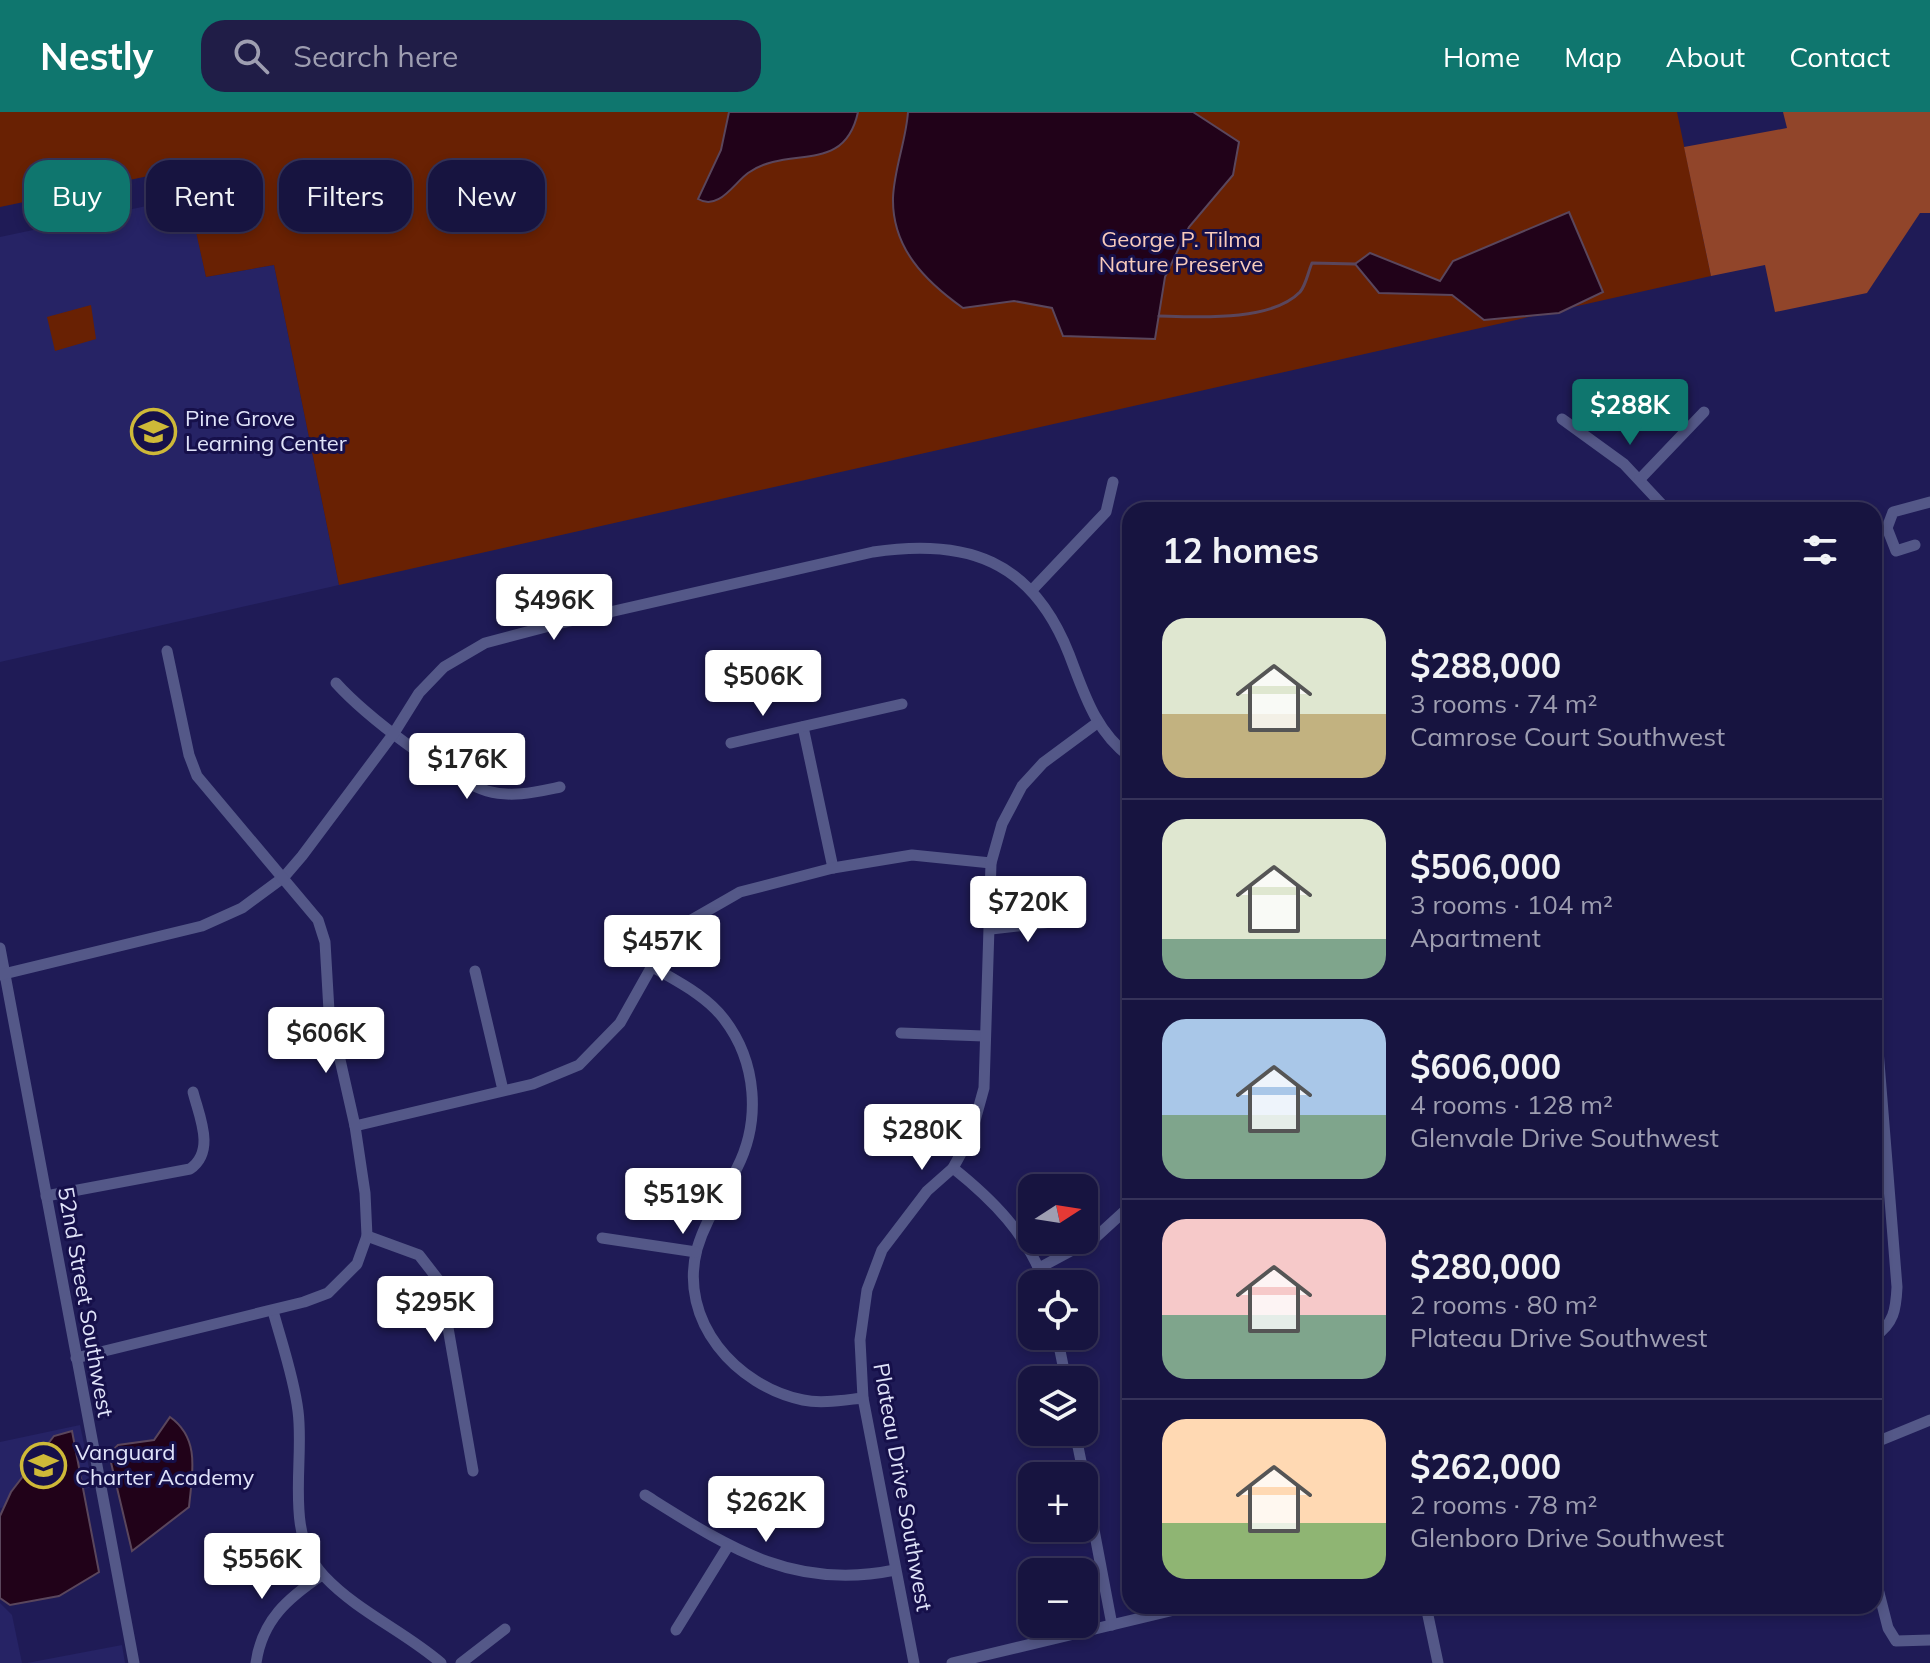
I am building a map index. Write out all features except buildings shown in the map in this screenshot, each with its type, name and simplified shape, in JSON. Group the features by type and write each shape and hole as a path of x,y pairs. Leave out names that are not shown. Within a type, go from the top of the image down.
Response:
{"street":[{"path":"1640,479 1704,412"},
{"path":"1562,419 1602,446 1640,479 1660,502"},
{"path":"1033,589 1106,512 1113,482"},
{"path":"1915,545 1896,551 1887,528 1893,512 1930,502"},
{"path":"2,974 202,926 242,908 284,877 394,733 419,693 444,667 485,643 873,552 918,545 954,548 986,560 1033,589 1058,627 1097,723 1122,749"},
{"path":"76,1358 273,1311 328,1293 357,1264 367,1236 365,1193 355,1126 329,1011 325,942 318,920 197,776 189,755 167,651"},
{"path":"336,683 357,706 469,783 487,791 514,795 560,787"},
{"path":"731,743 902,704"},
{"name":"Plateau Drive Southwest","path":"914,1663 863,1398 860,1340 873,1271 882,1250 909,1212 953,1168 978,1116 984,1088 991,863 1002,824 1022,786 1053,754 1097,723"},
{"path":"803,727 833,868"},
{"path":"355,1126 557,1077 579,1065 620,1023 665,943 686,923 740,892 833,868 912,855 991,863"},
{"path":"991,929 1060,921"},
{"name":"52nd Street Southwest","path":"0,948 2,974 134,1663"},
{"path":"651,966 693,992 725,1019 752,1086 751,1134 737,1169 714,1205 696,1252 695,1290 700,1312 717,1347 737,1370 771,1390 807,1401 863,1398"},
{"path":"475,971 503,1090"},
{"path":"901,1033 984,1036"},
{"path":"46,1196 190,1169 199,1163 205,1143 193,1092"},
{"path":"1882,1134 1897,1287 1896,1312 1882,1331"},
{"path":"953,1168 993,1201 1013,1224 1039,1268 1095,1238 1122,1213"},
{"path":"367,1236 419,1255 440,1282 473,1471"},
{"path":"602,1238 696,1252"},
{"path":"273,1311 298,1408 301,1437 298,1511 310,1552 322,1575 356,1605 415,1640 441,1663"},
{"path":"1882,1440 1930,1420"},
{"path":"645,1495 728,1546 770,1565 806,1574 840,1577 895,1570"},
{"path":"1096,1542 1112,1625"},
{"path":"676,1630 728,1546"},
{"path":"256,1663 265,1631 275,1613 292,1595 322,1575"},
{"path":"1882,1604 1888,1628 1896,1641 1930,1640"},
{"path":"952,1663 1158,1614"},
{"path":"1428,1614 1438,1663"},
{"path":"461,1663 505,1629"}],"shaded area":[{"path":"729,112 858,112 851,132 841,144 828,152 764,165 748,173 719,199 706,202 698,199 721,150"},
{"path":"908,112 1193,112 1239,142 1233,175 1189,227 1165,277 1155,339 1063,336 1052,308 1014,301 963,308 924,275 905,248 894,216 894,187"},
{"path":"1783,112 1930,112 1930,213 1920,213 1867,293 1775,312 1765,265 1711,276 1684,147 1787,128"},
{"name":"Pine Grove Learning Center","path":"146,206 146,232 196,232 206,277 274,265 339,585 0,662 0,237 24,232 130,232 130,209"},
{"path":"1569,212 1603,292 1559,313 1484,320 1452,295 1379,293 1355,264 1370,253 1440,281 1453,261"},
{"path":"170,1417 180,1426 190,1446 189,1507 132,1551 109,1454 118,1445 154,1440"},
{"name":"Vanguard Charter Academy","path":"80,1425 93,1487 0,1508 0,1442"},
{"path":"72,1431 99,1572 59,1596 10,1605 0,1598 0,1516 11,1492 54,1436"},
{"path":"0,1603 12,1615 22,1663 0,1663"},
{"path":"122,1645 125,1663 27,1663"}],"green space":[{"name":"George P. Tilma Nature Preserve","path":"0,112 1677,112 1711,276 339,585 274,265 206,277 196,232 263,232 263,160 146,160 146,177 130,180 130,160 24,160 24,202 0,207"},
{"path":"91,305 96,339 55,351 47,317"}],"waterway":[{"path":"1159,316 1233,316 1271,309 1300,292 1312,263 1355,264"}],"place":[{"name":"Pine Grove Learning Center","path":"154,431"},
{"name":"Vanguard Charter Academy","path":"44,1465"}]}
